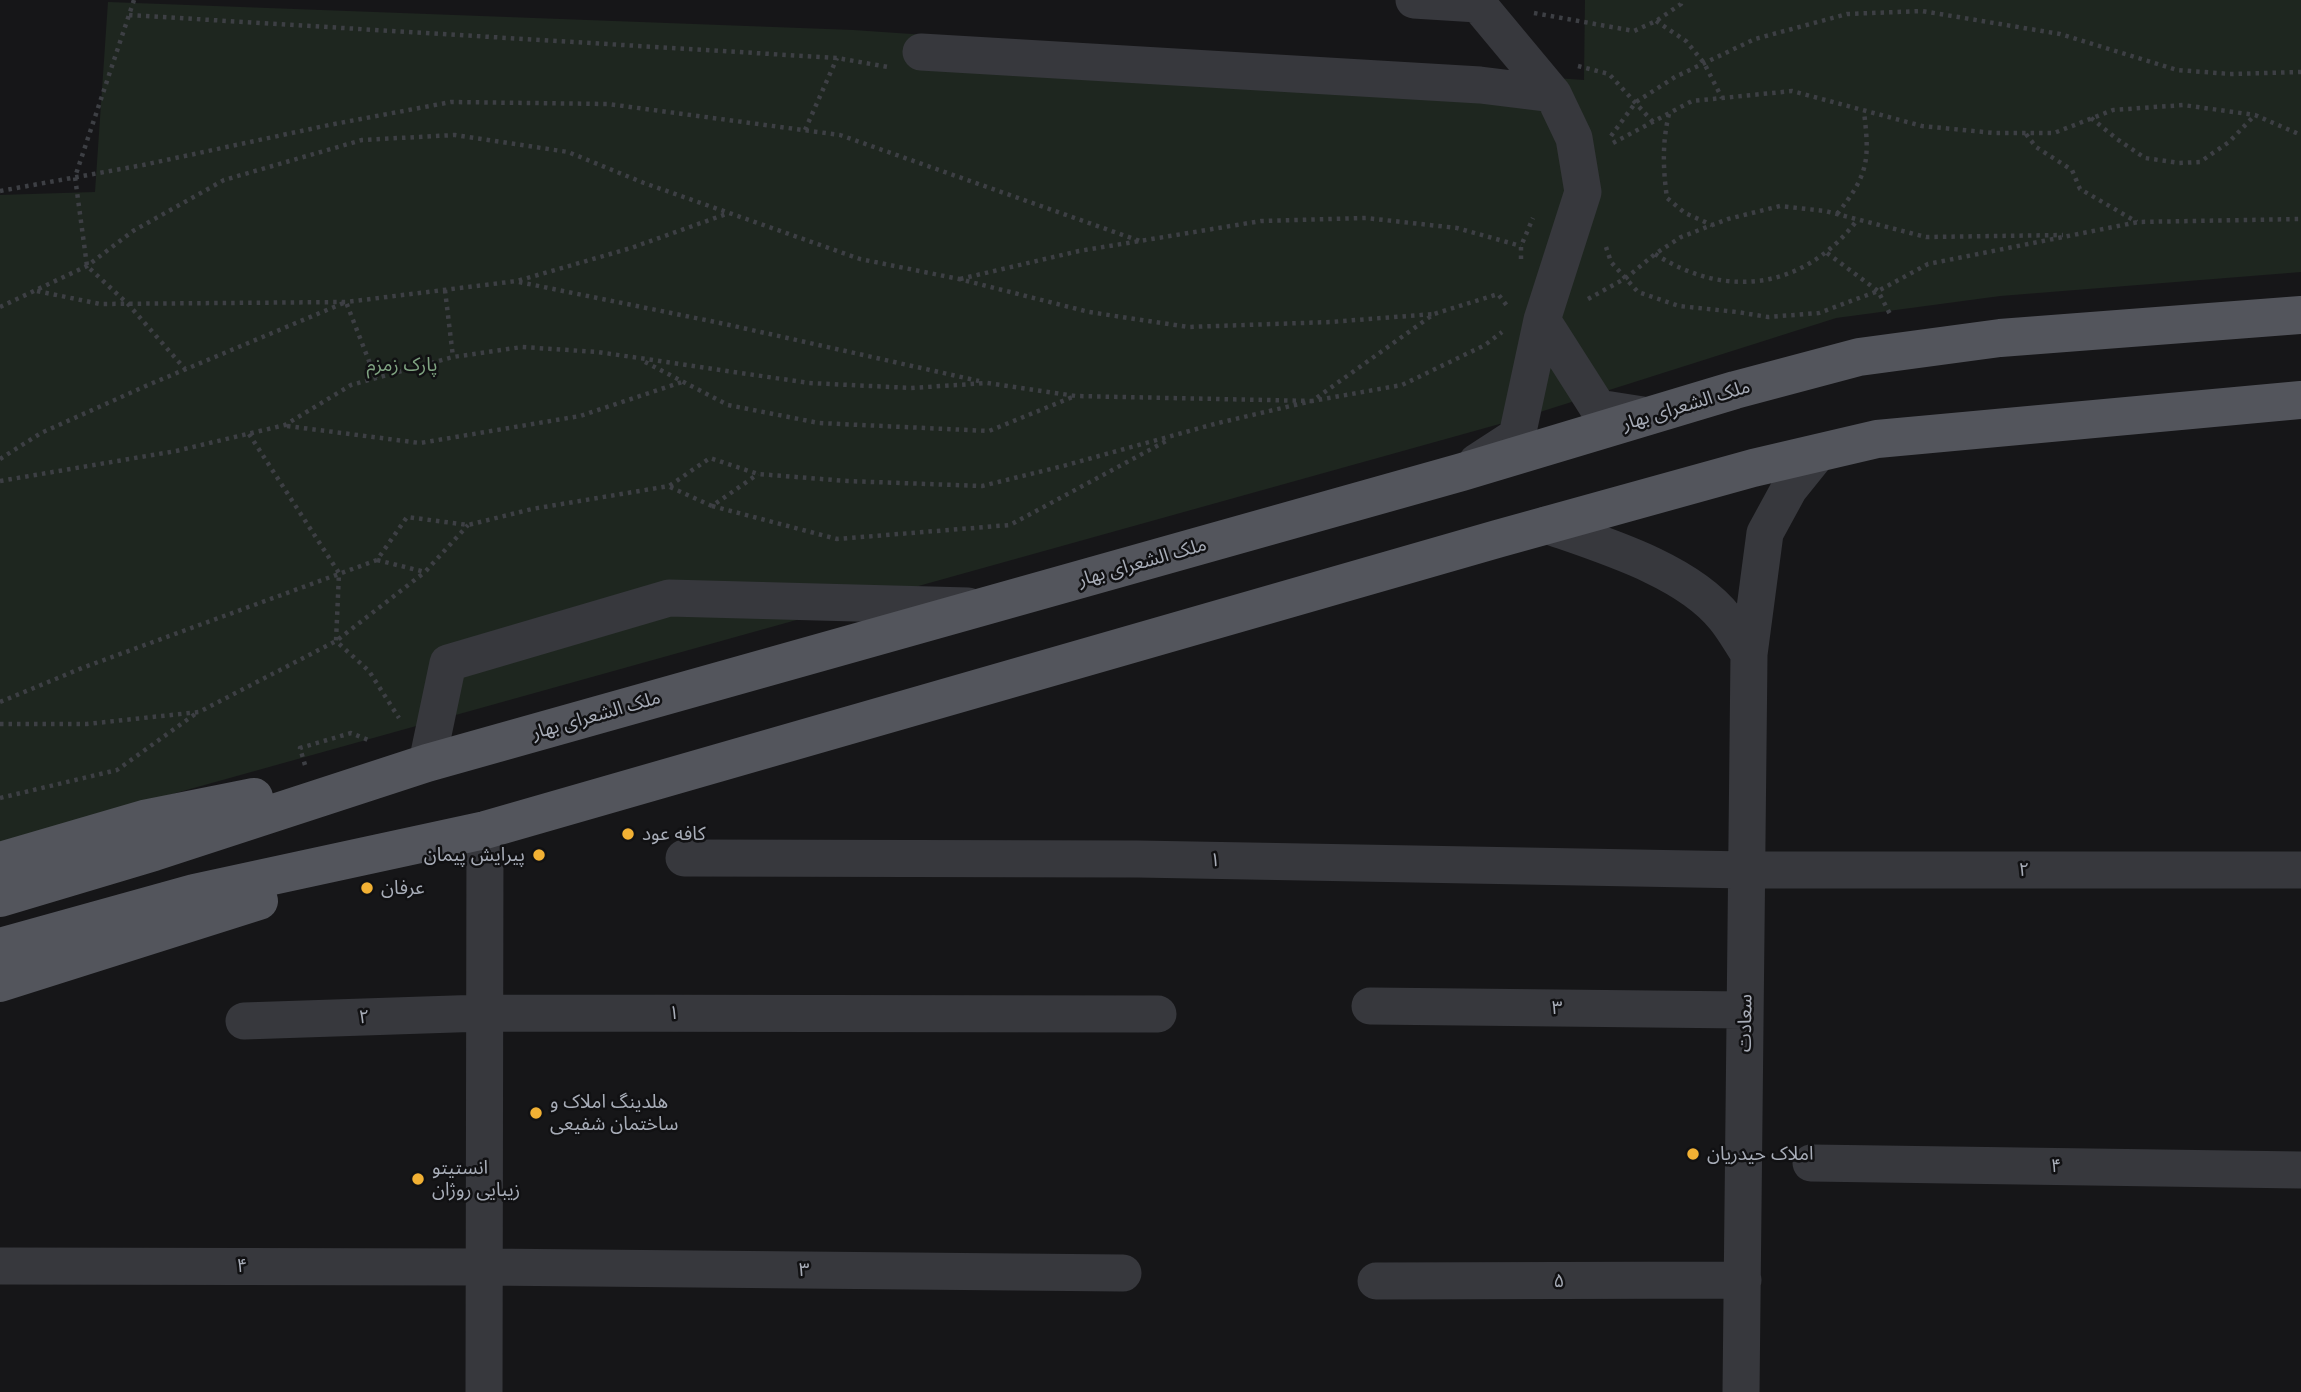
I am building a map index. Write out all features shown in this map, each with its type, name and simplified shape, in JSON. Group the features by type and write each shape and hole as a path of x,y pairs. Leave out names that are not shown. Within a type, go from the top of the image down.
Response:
{"main road":[{"name":"ملک الشعرای بهار","path":"0,898 155,852 428,763 1462,472 1735,390 1859,357 2000,338 2301,314"},
{"path":"0,983 485,830 1753,468 1877,439 2301,400"},
{"path":"0,861 144,819 428,763"},
{"path":"0,947 194,893 485,830"}],"street":[{"path":"1415,0 1478,4 1553,94 1574,138 1590,155 1583,192 1520,319 1517,436 1462,472"},
{"path":"921,52 1480,85 1553,94"},
{"path":"1520,319 1598,408 1649,416"},
{"name":"سعادت","path":"1741,1392 1749,654 1765,533 1789,489 1818,453"},
{"path":"1546,525 1623,552 1690,586 1724,617 1749,654"},
{"path":"428,763 448,663 669,598 983,607"},
{"path":"484,1392 485,830"},
{"name":"۱","path":"684,858 1138,859 1747,870"},
{"name":"۲","path":"1747,870 2301,870"},
{"name":"۳","path":"1370,1006 1745,1010"},
{"name":"۱","path":"484,1013 1158,1014"},
{"name":"۲","path":"244,1021 484,1013"},
{"name":"۴","path":"1811,1163 2301,1170"},
{"name":"۴","path":"0,1266 484,1267"},
{"name":"۳","path":"484,1267 1123,1273"},
{"name":"۵","path":"1376,1281 1742,1280"}],"path":[{"path":"134,0 75,177 87,266 128,304 185,369"},
{"path":"1478,4 1634,31 1657,21 1681,4 1682,0"},
{"path":"1590,155 1636,102 1675,77 1755,39 1847,14 1922,11 2060,34 2177,70 2230,74 2301,72"},
{"path":"1657,21 1686,41 1704,63 1722,98"},
{"path":"804,130 837,58"},
{"path":"1528,64 1562,62 1609,74 1653,122"},
{"path":"1590,155 1692,101 1793,91 1922,126 1994,133 2054,133 2113,110 2183,105 2255,115 2301,135"},
{"path":"0,191 451,102 608,104 839,135 1140,241"},
{"path":"1837,214 1851,196 1865,170 1867,139 1864,112"},
{"path":"1669,113 1664,135 1663,167 1667,198 1685,213 1713,225"},
{"path":"2091,118 2145,158 2179,163 2200,162 2229,142 2255,115"},
{"path":"2025,133 2036,147 2072,170 2080,189 2138,222"},
{"path":"0,307 87,266 133,231 224,180 362,140 455,135 568,152 644,183 860,259 959,279 1089,312 1188,327 1330,322 1434,314 1498,294 1520,319"},
{"path":"377,560 407,517 468,525 532,509 669,486 710,458 758,474 847,481 982,486 1312,401 1402,385 1485,345 1520,319 1575,306 1626,278 1681,237 1728,219 1780,206 1837,214 1926,237 2074,235"},
{"path":"36,290 100,304 346,302 517,281 631,248 729,213"},
{"path":"959,279 1079,251 1261,221 1366,218 1457,228 1521,246"},
{"path":"1655,254 1675,267 1718,281 1765,281 1787,275 1828,253 1858,219"},
{"path":"1603,241 1611,262 1638,292 1679,306 1768,317 1819,313 1878,291 1928,264 2138,222 2301,219"},
{"path":"1828,253 1878,291 1910,350"},
{"path":"517,281 987,383 1076,396 1312,401 1434,314"},
{"path":"445,290 453,357"},
{"path":"0,459 41,433 346,302"},
{"path":"346,302 376,379"},
{"path":"0,481 176,451 285,425 351,385 453,357 522,347 598,352 809,383 911,388 987,383"},
{"path":"640,359 728,405 819,423 989,431 1076,396"},
{"path":"285,425 420,443 580,416 683,382"},
{"path":"249,434 339,573 336,641"},
{"path":"669,486 712,506 837,539 1010,525 1177,435"},
{"path":"712,506 758,474"},
{"path":"0,798 117,770 199,712 336,641 425,572 468,525"},
{"path":"0,702 82,668 377,560 425,572"},
{"path":"336,641 369,671 428,763"},
{"path":"0,724 87,724 199,712"},
{"path":"300,748 351,733"}],"green space":[{"name":"پارک زمزم","path":"1585,0 2301,0 2301,272 2000,296 1836,318 1521,418 0,842 0,195 95,192 108,2 853,30 1584,80"}],"place":[{"name":"کافه عود","path":"628,834"},
{"name":"پیرایش پیمان","path":"539,855"},
{"name":"عرفان","path":"367,888"},
{"name":"هلدینگ املاک و ساختمان شفیعی","path":"536,1113"},
{"name":"املاک حیدریان","path":"1693,1154"},
{"name":"انستیتو زیبایی روژان","path":"418,1179"}]}
